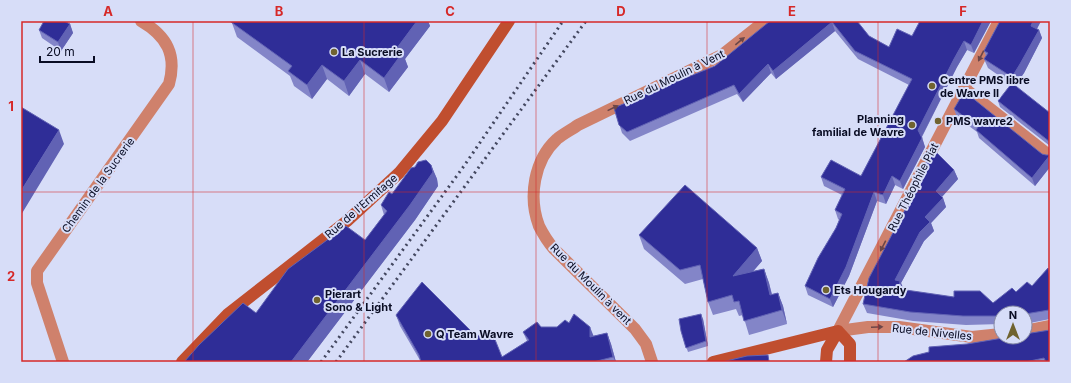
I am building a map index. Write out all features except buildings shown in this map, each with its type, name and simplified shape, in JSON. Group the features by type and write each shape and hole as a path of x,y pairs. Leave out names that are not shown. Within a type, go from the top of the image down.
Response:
{"street":[{"name":"Chemin de la Sucrerie","path":"63,362 37,283 37,271 169,84 172,66 169,48 161,35 141,21"},
{"name":"Rue de l'Ermitage","path":"182,362 228,314 347,221 399,173 442,121 509,21"},
{"name":"Rue du Moulin à Vent","path":"578,125 722,55 765,21"},
{"name":"Rue Théophile Piat","path":"838,331 856,299 999,21"},
{"path":"964,88 1050,156"},
{"name":"Rue du Moulin à vent","path":"578,125 557,140 546,153 539,166 535,181 534,193 536,216 539,226 554,249 636,329 646,344 652,362"},
{"name":"Rue de Nivelles","path":"838,331 868,327 899,326 972,337 993,335"},
{"path":"1033,329 1050,326"},
{"path":"713,362 838,331"},
{"path":"826,362 827,350 838,331"},
{"path":"838,331 850,344 850,362"}],"railway":[{"path":"321,362 464,166 563,21"},
{"path":"336,362 586,21"}],"place":[{"name":"La Sucrerie","path":"334,52"},
{"name":"Centre PMS libre de Wavre II","path":"932,86"},
{"name":"PMS wavre2","path":"938,121"},
{"name":"Planning familial de Wavre","path":"912,125"},
{"name":"Ets Hougardy","path":"826,290"},
{"name":"Pierart Sono & Light","path":"317,300"},
{"name":"Q Team Wavre","path":"428,334"}]}
